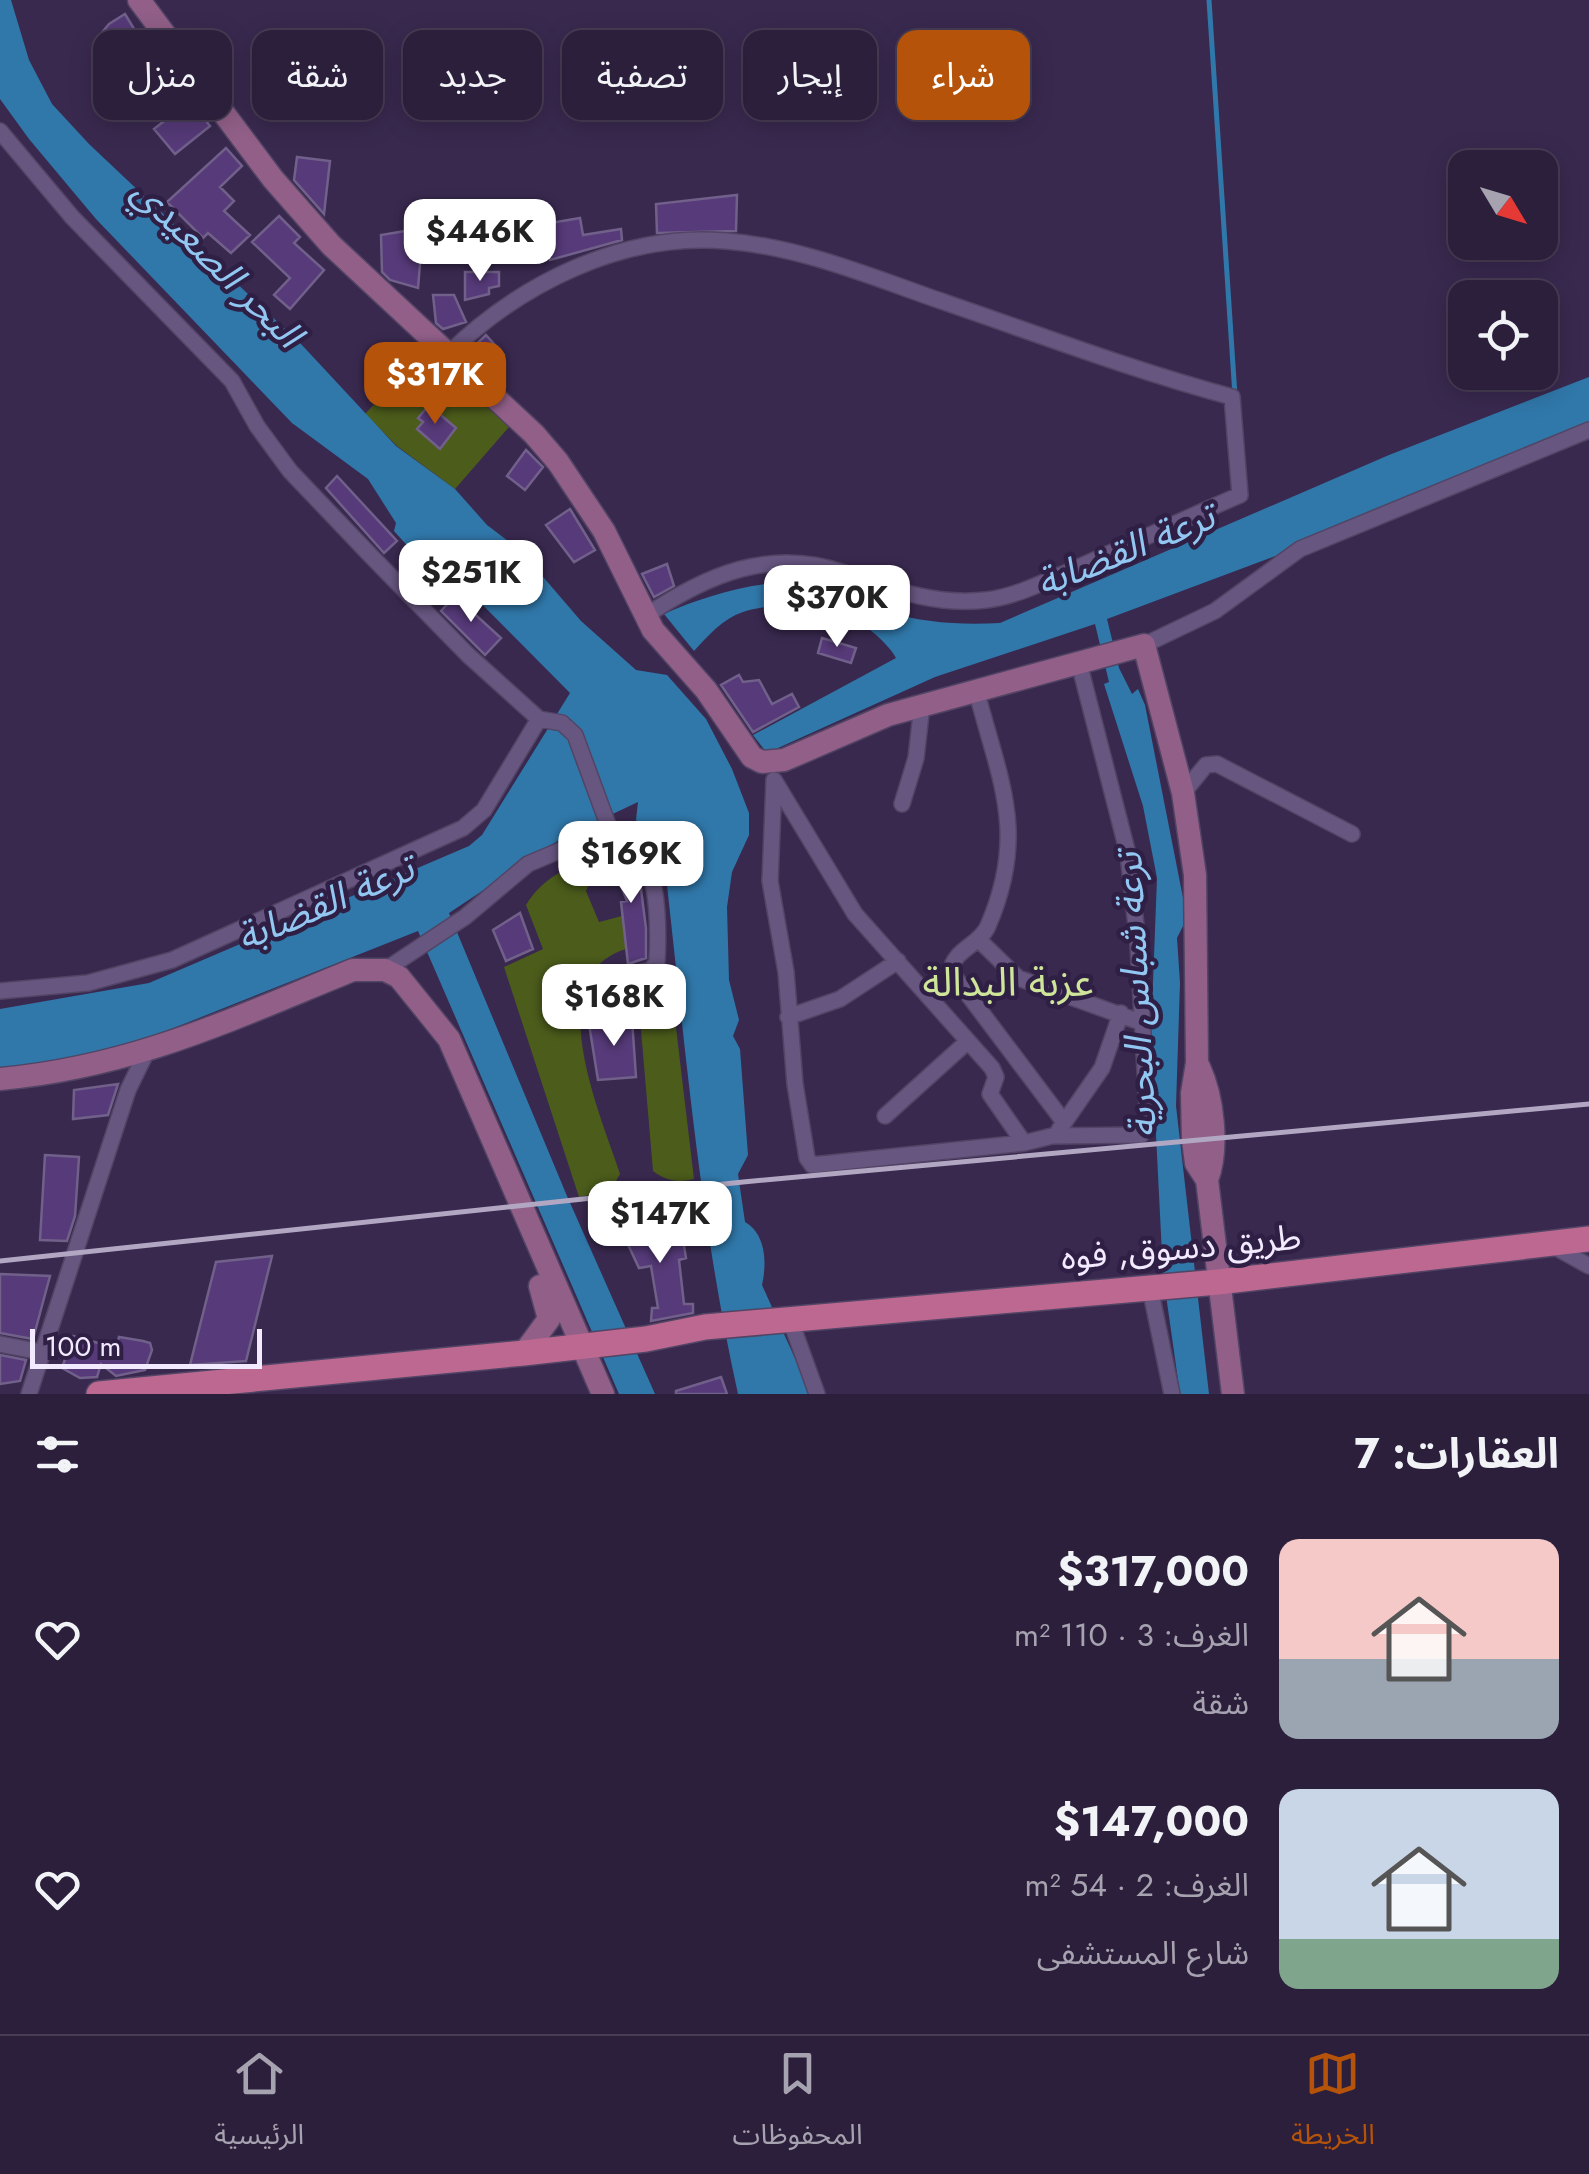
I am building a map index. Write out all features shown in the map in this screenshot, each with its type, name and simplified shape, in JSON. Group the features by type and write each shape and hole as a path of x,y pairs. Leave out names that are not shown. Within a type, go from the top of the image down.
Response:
{"main road":[{"path":"140,0 298,209 376,290 534,434 558,462 604,531 648,624 706,690 754,756 784,760 848,730 922,704 976,693 1144,645 1183,793 1195,875 1197,1063 1192,1092 1193,1140 1196,1164 1206,1180 1207,1283 1232,1394"},
{"path":"0,1080 146,1053 353,970 385,970 412,988 429,1015 439,1053 603,1394"},
{"name":"طريق دسوق, فوه","path":"582,1346 704,1327 1207,1283 1589,1239"},
{"path":"524,1353 548,1320 544,1278"},
{"path":"99,1394 582,1346"}],"street":[{"path":"0,131 72,217 232,381 290,471 468,655 539,719 562,722 576,734 610,830"},
{"path":"448,355 502,308 557,274 652,247 722,240 771,248 866,274 1232,398 1240,494 1036,585 989,600 954,601 892,590 840,571 804,564 773,564 748,567 689,587 648,624"},
{"path":"1144,645 1215,612 1300,548 1589,430"},
{"path":"754,756 786,972 795,1084 812,1165 1024,1143 1052,1136 1144,1132 1148,1124 1138,944 1128,854 1096,658"},
{"path":"976,693 1010,816 1008,857 990,919 978,939 954,958 950,972 1064,1122"},
{"path":"902,804 916,758 922,704"},
{"path":"0,991 88,982 172,960 463,828 484,810 539,719"},
{"path":"754,756 855,914 995,1072 990,1094 1024,1143"},
{"path":"1183,793 1206,765 1217,764 1352,834"},
{"path":"385,970 449,928 528,864 610,830 628,834 646,860 653,888 658,957 651,970 599,983"},
{"path":"978,939 1018,978 1140,1022"},
{"path":"788,1016 840,998 898,961"},
{"path":"1052,1136 1102,1068 1121,1013"},
{"path":"885,1116 966,1042"},
{"path":"29,1394 128,1090 146,1053"},
{"path":"1548,1244 1589,1266"},
{"path":"1150,1288 1172,1394"},
{"path":"784,1320 817,1394"},
{"path":"0,1344 42,1352"}],"green space":[{"path":"427,349 509,427 455,489 397,446 365,414"},
{"path":"597,860 602,875 586,891 599,922 622,916 626,949 600,964 585,987 580,1016 590,1084 620,1174 610,1191 579,1197 504,967 543,949 526,905 532,896 556,875"},
{"path":"670,977 694,1179 682,1181 653,1171 637,983"}],"water":[{"path":"0,0 11,0 29,60 52,104 89,144 301,344 396,446 455,489 487,525 512,544 514,564 532,564 581,621 636,670 667,675 706,719 749,813 749,835 732,872 727,907 729,980 739,1020 733,1036 740,1049 748,1155 738,1174 745,1222 761,1241 762,1285 811,1394 738,1394 704,1205 688,1077 667,885 679,868 677,859 662,852 636,820 638,802 562,838 449,913 655,1394 619,1394 418,931 146,1039 67,1059 0,1068 0,1009 149,983 469,846 482,835 570,693 426,548 413,552 394,531 396,523 368,479 292,423 96,219 29,139 0,99"},
{"path":"1589,377 1589,427 1302,546 1107,619 1119,668 1132,694 1138,689 1145,705 1187,918 1177,938 1180,983 1176,1106 1209,1394 1180,1394 1163,1274 1151,1035 1157,878 1143,806 1104,684 1109,682 1095,624 935,677 767,753 753,735 896,658 891,651 857,620 820,605 786,605 743,612 722,623 694,651 664,614 733,590 806,582 913,618 1000,623 1389,455"}],"building":[{"path":"125,14 135,30 104,30"},
{"path":"166,120 205,120 210,126 175,154 154,129"},
{"path":"226,148 242,166 220,187 234,201 224,211 250,235 231,253 208,233 203,238 167,202"},
{"path":"297,157 330,161 324,214 294,180"},
{"path":"737,195 736,231 657,233 656,204"},
{"path":"279,216 300,237 294,243 324,270 290,309 274,295 290,278 252,242"},
{"path":"580,218 583,235 621,229 622,240 550,260 545,224"},
{"path":"423,228 418,288 390,280 382,272 381,235"},
{"path":"465,272 499,272 499,286 489,288 489,294 465,300"},
{"path":"433,295 454,295 466,322 443,329 436,323"},
{"path":"486,335 504,355 487,370 468,352"},
{"path":"429,405 456,428 440,449 417,429 423,422 418,418"},
{"path":"526,450 543,467 525,490 507,476"},
{"path":"337,476 397,541 384,553 326,488"},
{"path":"570,509 595,550 574,562 546,525"},
{"path":"667,564 674,586 654,597 642,574"},
{"path":"455,596 501,638 485,655 441,611"},
{"path":"822,638 856,648 851,663 818,653"},
{"path":"739,675 743,682 759,680 772,704 792,694 799,707 753,732 721,685"},
{"path":"622,847 639,874 646,928 646,958 628,964 621,902 627,901 609,855"},
{"path":"520,913 533,949 506,961 493,930"},
{"path":"632,1019 636,1077 598,1080 589,1024"},
{"path":"118,1084 108,1115 73,1119 74,1090"},
{"path":"45,1155 79,1157 75,1216 67,1241 40,1240"},
{"path":"640,1217 644,1237 681,1227 686,1258 679,1260 684,1304 693,1304 693,1313 651,1321 652,1308 658,1308 651,1266 639,1268 618,1223"},
{"path":"272,1256 246,1361 190,1365 216,1262"},
{"path":"0,1274 50,1276 33,1339 0,1333"},
{"path":"73,1336 116,1348 119,1337 143,1341 150,1343 152,1350 145,1370 116,1376 101,1364 97,1377 80,1378 62,1368"},
{"path":"0,1355 26,1360 20,1381 0,1384"},
{"path":"721,1377 727,1394 676,1394 676,1391"}],"waterway":[{"path":"1209,0 1235,396"}],"railway":[{"path":"0,1261 743,1182 1589,1104"}],"district":[{"name":"عزبة البدالة","path":"1008,982"}],"water label":[{"name":"البحر الصعيدي","path":"218,262"},
{"name":"ترعة القضابة","path":"1125,549"},
{"name":"ترعة القضابة","path":"325,902"},
{"name":"ترعة شباس البحرية","path":"1135,995"}]}
